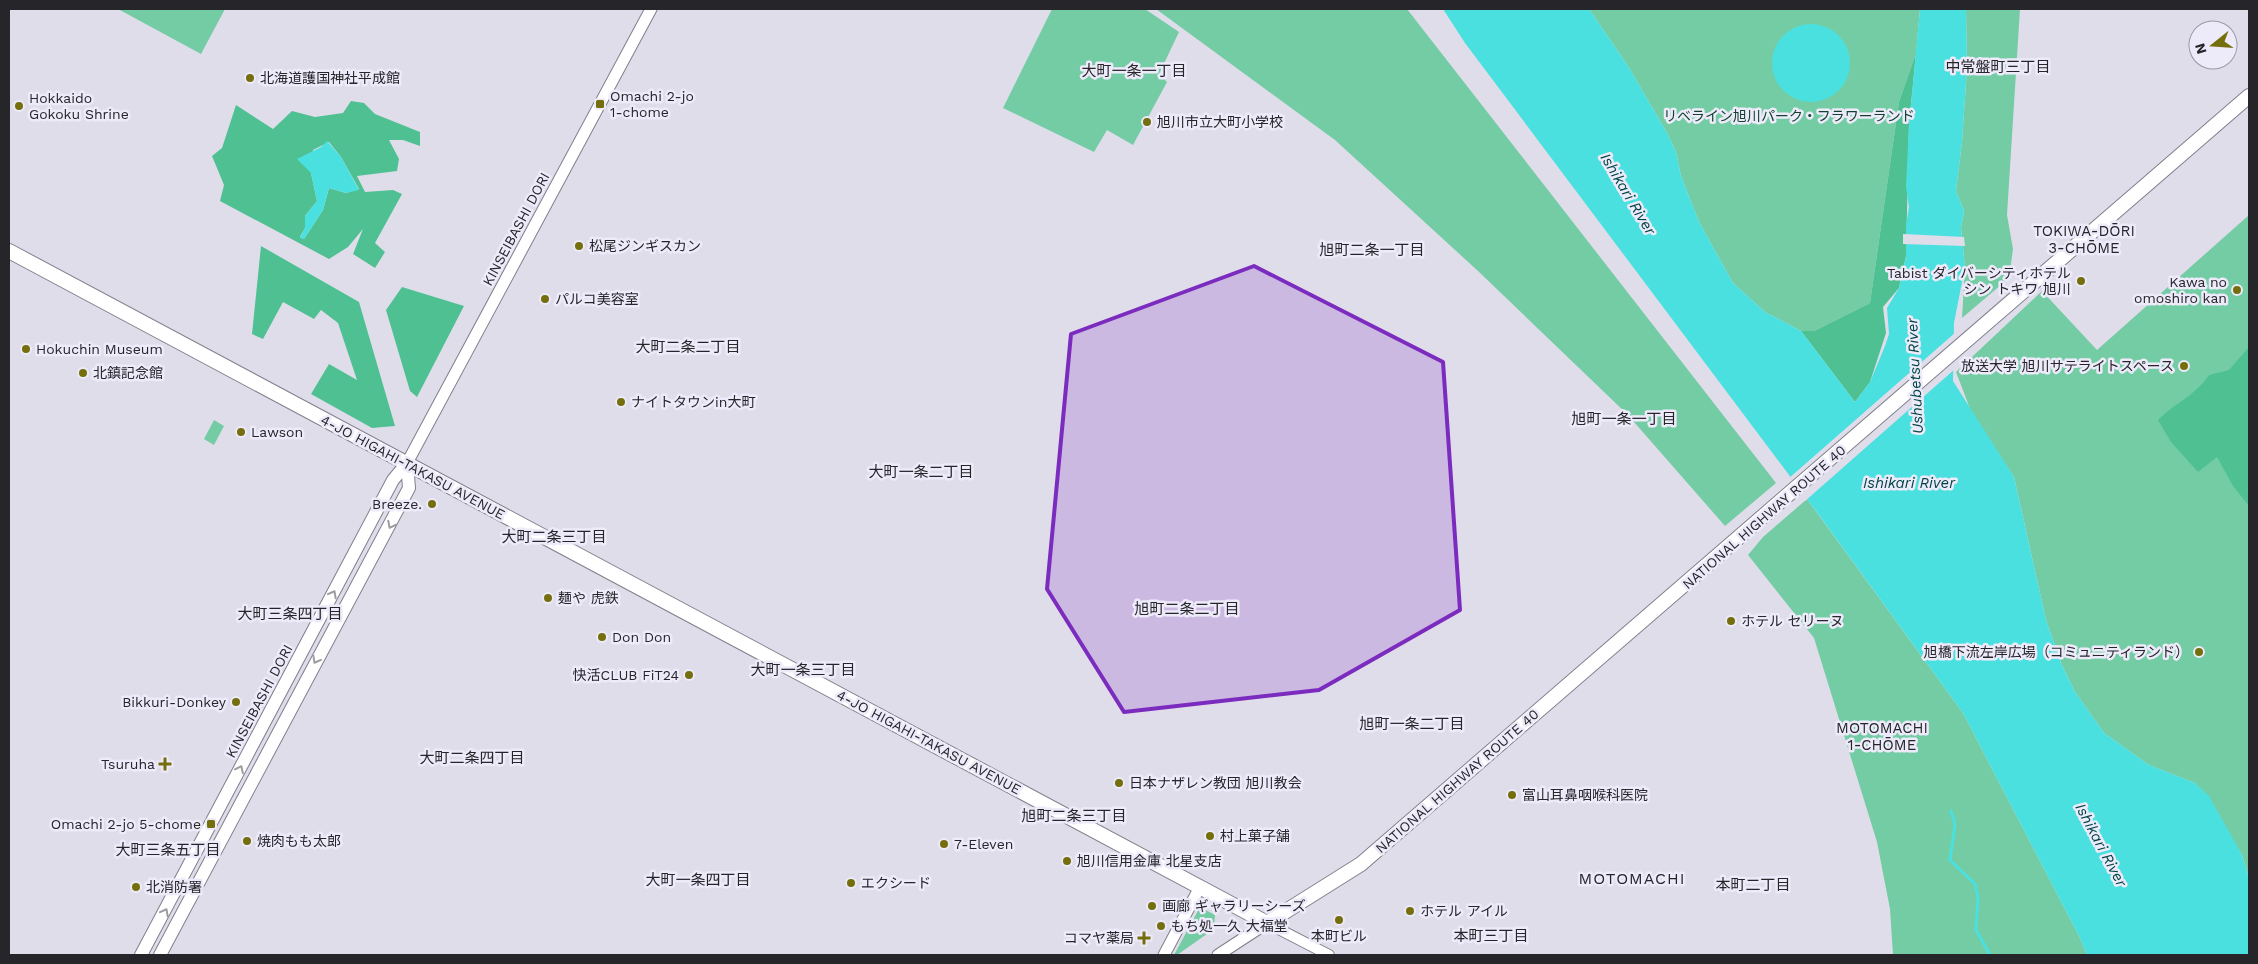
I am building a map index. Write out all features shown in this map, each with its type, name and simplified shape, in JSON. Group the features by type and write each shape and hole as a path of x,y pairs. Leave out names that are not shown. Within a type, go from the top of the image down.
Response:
{"highway":[{"name":"NATIONAL HIGHWAY ROUTE 40","path":"1267,923 1361,864 2249,96"},
{"name":"4-JO HIGAHI-TAKASU AVENUE","path":"9,251 1267,923"}],"main road":[{"name":"KINSEIBASHI DORI","path":"142,955 393,480 407,463 651,9"},
{"path":"160,955 405,496 409,488 407,463"},
{"path":"1164,955 1200,887"},
{"path":"1218,955 1267,923"}],"street":[{"path":"1267,923 1329,955"}],"highlighted area":[{"path":"1254,266 1443,362 1460,610 1319,690 1124,712 1047,589 1071,334"}],"green space":[{"path":"118,9 225,9 201,54"},
{"path":"1052,9 1145,9 1179,32 1159,74 1167,82 1133,145 1107,130 1094,152 1003,108"},
{"path":"1156,9 1407,9 1776,483 1725,526 1627,414 1478,271 1335,140"},
{"name":"リベライン旭川パーク・フラワーランド","path":"1589,9 1920,9 1916,53 1899,102 1870,303 1814,331 1801,331 1765,312 1733,283 1699,222 1681,176 1676,152 1667,133 1628,66"},
{"path":"1966,9 2020,9 2007,215 2013,249 2009,278 1962,318 1965,267 1961,228 1964,211 1956,191 1962,142 1967,68"},
{"path":"1916,53 1909,125 1906,256 1899,288 1883,307 1886,333 1870,382 1855,402 1801,331 1814,331 1870,303 1899,102"},
{"path":"351,101 364,103 375,114 420,132 420,146 403,140 389,140 399,159 397,171 357,176 365,192 393,190 402,194 375,243 385,252 375,268 353,254 363,229 348,247 329,259 220,201 224,185 212,156 222,148 236,105 273,129 292,111 315,117 343,113","holes":["329,142 341,157 359,189 346,193 329,188 323,210 304,239 300,237 305,228 305,216 317,201 311,173 313,150"]},
{"path":"2249,215 2249,878 2242,855 2195,783 2149,765 2104,733 2075,692 2061,663 2046,620 2014,477 1972,414 1956,372 2042,291 2097,350"},
{"path":"261,246 359,302 395,426 372,428 311,394 329,364 357,380 338,323 321,310 314,319 283,302 263,339 252,334"},
{"path":"402,287 464,306 417,397 410,391 386,310"},
{"path":"2249,347 2249,506 2233,486 2217,457 2198,472 2171,442 2158,420 2198,388 2209,375 2229,370"},
{"path":"214,420 224,426 214,445 204,439"},
{"path":"1807,499 1963,713 2080,938 2087,955 1893,955 1890,909 1877,842 1814,638 1748,555 1763,537"},
{"path":"1200,907 1215,915 1214,929 1177,955 1174,955"}],"water":[{"name":"Ishikari River","path":"1443,9 1589,9 1628,66 1667,133 1676,152 1681,176 1699,222 1733,283 1765,312 1801,331 1855,402 1870,382 1885,346 1889,334 1887,308 1899,288 1906,256 1906,225 1909,207 1906,187 1909,125 1920,9 1966,9 1967,68 1962,142 1956,191 1964,211 1961,228 1965,267 1954,323 1953,381 2014,477 2046,620 2061,663 2075,692 2104,733 2149,765 2195,783 2209,796 2242,855 2249,878 2249,955 2087,955 2080,938 1963,713 1816,511 1465,43"},
{"path":"1811,24 1826,27 1839,35 1847,48 1850,63 1847,78 1839,91 1826,99 1811,102 1796,99 1783,91 1775,78 1772,63 1775,48 1783,35 1796,27"},
{"path":"327,141 341,157 359,190 346,193 329,188 323,210 304,239 300,238 305,228 305,216 317,201 311,173 297,159 321,147"}],"pier":[{"path":"1903,234 1964,237 1965,246 1903,244"},
{"path":"1956,332 1955,369 1805,501 1788,479"}],"waterway":[{"path":"1951,811 1955,824 1950,860 1975,884 1978,897 1976,930 1990,955"}],"place":[{"name":"北海道護国神社平成館","path":"250,78"},
{"name":"Omachi 2-jo 1-chome","path":"600,104"},
{"name":"Hokkaido Gokoku Shrine","path":"19,106"},
{"name":"旭川市立大町小学校","path":"1147,122"},
{"name":"松尾ジンギスカン","path":"579,246"},
{"name":"Tabist ダイバーシティホテル シン トキワ 旭川","path":"2081,281"},
{"name":"Kawa no omoshiro kan","path":"2237,290"},
{"name":"パルコ美容室","path":"545,299"},
{"name":"Hokuchin Museum","path":"26,349"},
{"name":"放送大学 旭川サテライトスペース","path":"2184,366"},
{"name":"北鎮記念館","path":"83,373"},
{"name":"ナイトタウンin大町","path":"621,402"},
{"name":"Lawson","path":"241,432"},
{"name":"Breeze.","path":"432,504"},
{"name":"麺や 虎鉄","path":"548,598"},
{"name":"ホテル セリーヌ","path":"1731,621"},
{"name":"Don Don","path":"602,637"},
{"name":"旭橋下流左岸広場（コミュニティランド）","path":"2199,652"},
{"name":"快活CLUB FiT24","path":"689,675"},
{"name":"Bikkuri-Donkey","path":"236,702"},
{"name":"Tsuruha","path":"165,764"},
{"name":"日本ナザレン教団 旭川教会","path":"1119,783"},
{"name":"富山耳鼻咽喉科医院","path":"1512,795"},
{"name":"Omachi 2-jo 5-chome","path":"211,824"},
{"name":"村上菓子舗","path":"1210,836"},
{"name":"焼肉もも太郎","path":"247,841"},
{"name":"7-Eleven","path":"944,844"},
{"name":"旭川信用金庫 北星支店","path":"1067,861"},
{"name":"エクシード","path":"851,883"},
{"name":"北消防署","path":"136,887"},
{"name":"画廊 ギャラリーシーズ","path":"1152,906"},
{"name":"ホテル アイル","path":"1410,911"},
{"name":"本町ビル","path":"1339,920"},
{"name":"もち処一久 大福堂","path":"1161,926"},
{"name":"コマヤ薬局","path":"1144,938"}],"district":[{"name":"中常盤町三丁目","path":"1998,67"},
{"name":"大町一条一丁目","path":"1134,71"},
{"name":"TOKIWA-DŌRI 3-CHŌME","path":"2084,240"},
{"name":"旭町二条一丁目","path":"1372,250"},
{"name":"大町二条二丁目","path":"688,347"},
{"name":"旭町一条一丁目","path":"1624,419"},
{"name":"大町一条二丁目","path":"921,472"},
{"name":"大町二条三丁目","path":"554,537"},
{"name":"旭町二条二丁目","path":"1187,609"},
{"name":"大町三条四丁目","path":"290,614"},
{"name":"大町一条三丁目","path":"803,670"},
{"name":"旭町一条二丁目","path":"1412,724"},
{"name":"MOTOMACHI 1-CHŌME","path":"1882,736"},
{"name":"大町二条四丁目","path":"472,758"},
{"name":"旭町二条三丁目","path":"1074,816"},
{"name":"大町三条五丁目","path":"168,850"},
{"name":"MOTOMACHI","path":"1632,878"},
{"name":"大町一条四丁目","path":"698,880"},
{"name":"本町二丁目","path":"1753,885"},
{"name":"本町三丁目","path":"1491,936"}],"water label":[{"name":"Ushubetsu River","path":"1915,376"}]}
